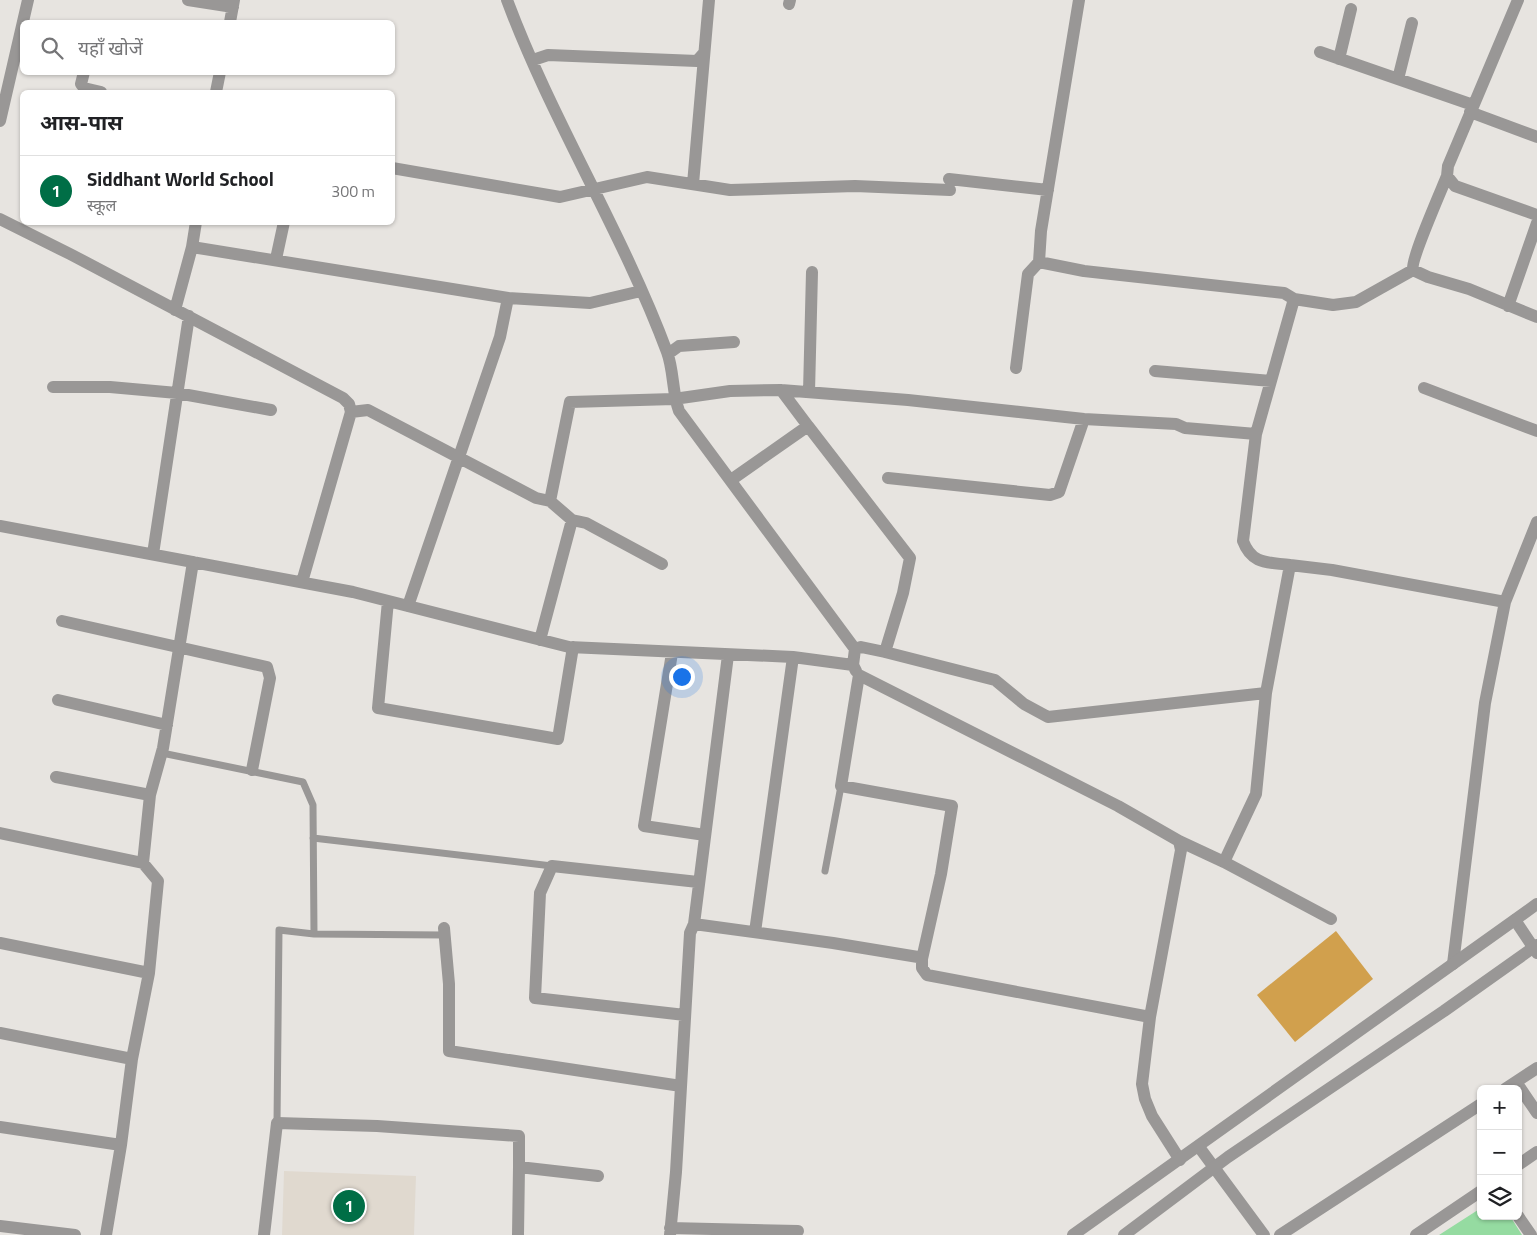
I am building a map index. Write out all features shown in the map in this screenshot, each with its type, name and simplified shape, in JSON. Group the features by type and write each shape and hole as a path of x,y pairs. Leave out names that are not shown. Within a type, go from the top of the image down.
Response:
{"street":[{"path":"23,20 28,0"},
{"path":"188,0 233,4 230,20"},
{"path":"507,0 592,189 641,291 668,354 674,399 679,411 855,649 856,670 841,786 952,806 922,959 922,968 927,975 1150,1017"},
{"path":"693,184 708,0"},
{"path":"1016,368 1028,274 1039,262 1048,190 1078,0"},
{"path":"1518,0 1448,166 1432,217 1416,251 1412,265 1414,270 1428,277 1469,289 1537,317"},
{"path":"1339,58 1352,8"},
{"path":"1398,79 1412,22"},
{"path":"0,121 20,35"},
{"path":"1320,52 1398,79 1537,137"},
{"path":"533,60 548,55 697,61 704,54"},
{"path":"83,75 81,84 84,88 92,90"},
{"path":"216,90 219,75"},
{"path":"395,169 560,197 573,196 592,189 647,177 730,190 949,184 1048,190"},
{"path":"1446,176 1455,186 1537,215"},
{"path":"0,219 189,316 343,398 349,404 350,412 302,582"},
{"path":"1508,306 1537,223"},
{"path":"175,310 192,247 196,225"},
{"path":"276,259 283,225"},
{"path":"192,247 276,259 508,298 590,303 641,291"},
{"path":"1039,262 1084,271 1284,293 1294,299 1333,305 1356,302 1414,270"},
{"path":"809,392 812,272"},
{"path":"408,606 500,337 508,298"},
{"path":"1294,299 1256,434 1243,541 1247,552 1256,560 1332,570 1505,602"},
{"path":"153,554 189,316"},
{"path":"668,354 679,346 734,342"},
{"path":"1155,371 1271,381"},
{"path":"53,387 110,387 177,394 271,410"},
{"path":"1424,388 1537,431"},
{"path":"781,390 910,558 903,593 885,652"},
{"path":"550,501 570,402 674,399 730,391 781,390 1084,419 1176,424 1184,428 1256,434"},
{"path":"350,412 368,410 536,498 550,501 572,520 586,523 662,564"},
{"path":"888,478 1050,495 1059,492 1084,419"},
{"path":"730,480 808,426"},
{"path":"540,640 572,520"},
{"path":"1453,964 1485,703 1505,602 1537,522"},
{"path":"0,526 354,592 573,647 792,658 856,670 1331,919"},
{"path":"143,863 150,795 162,753 193,562"},
{"path":"1224,862 1256,794 1266,692 1290,565"},
{"path":"388,601 378,708 558,739 573,647"},
{"path":"62,621 180,649 267,666 270,678 252,770"},
{"path":"855,649 861,646 995,680 1024,704 1048,717 1266,692"},
{"path":"672,653 644,826 705,834"},
{"path":"728,655 694,924 690,933 670,1232 798,1231"},
{"path":"755,932 792,658"},
{"path":"58,700 167,725"},
{"path":"56,777 150,795"},
{"path":"0,833 143,863 158,881 149,973 132,1059 121,1145 106,1235"},
{"path":"1179,841 1181,850 1178,872 1150,1017 1143,1065 1145,1099 1156,1122 1180,1160"},
{"path":"685,1015 535,998 540,893 552,866 698,882"},
{"path":"1072,1235 1199,1147 1537,904"},
{"path":"1124,1235 1215,1167 1536,949 1515,920"},
{"path":"694,924 833,943 922,959"},
{"path":"444,932 449,984 449,1051 681,1086"},
{"path":"0,943 149,973"},
{"path":"0,1033 132,1059"},
{"path":"1510,1085 1537,1068"},
{"path":"1522,1097 1537,1113"},
{"path":"1280,1235 1477,1107"},
{"path":"264,1235 277,1123 519,1136 518,1235"},
{"path":"0,1128 121,1145"},
{"path":"1199,1147 1264,1235"},
{"path":"1522,1162 1537,1152"},
{"path":"519,1167 598,1176"},
{"path":"1416,1235 1477,1194"},
{"path":"1521,1220 1532,1235"},
{"path":"0,1226 75,1235"}],"lane":[{"path":"162,753 303,782 313,805 314,934"},
{"path":"825,870 841,786"},
{"path":"313,838 552,866"},
{"path":"277,1123 279,930 314,934 444,932"}],"shaded area":[{"path":"284,1171 416,1176 414,1235 282,1235"}],"green space":[{"path":"1477,1211 1477,1220 1513,1220 1522,1235 1439,1235"}],"building":[{"path":"1336,931 1373,979 1295,1042 1257,995"}],"place":[{"name":"Siddhant World School","path":"349,1206"}]}
